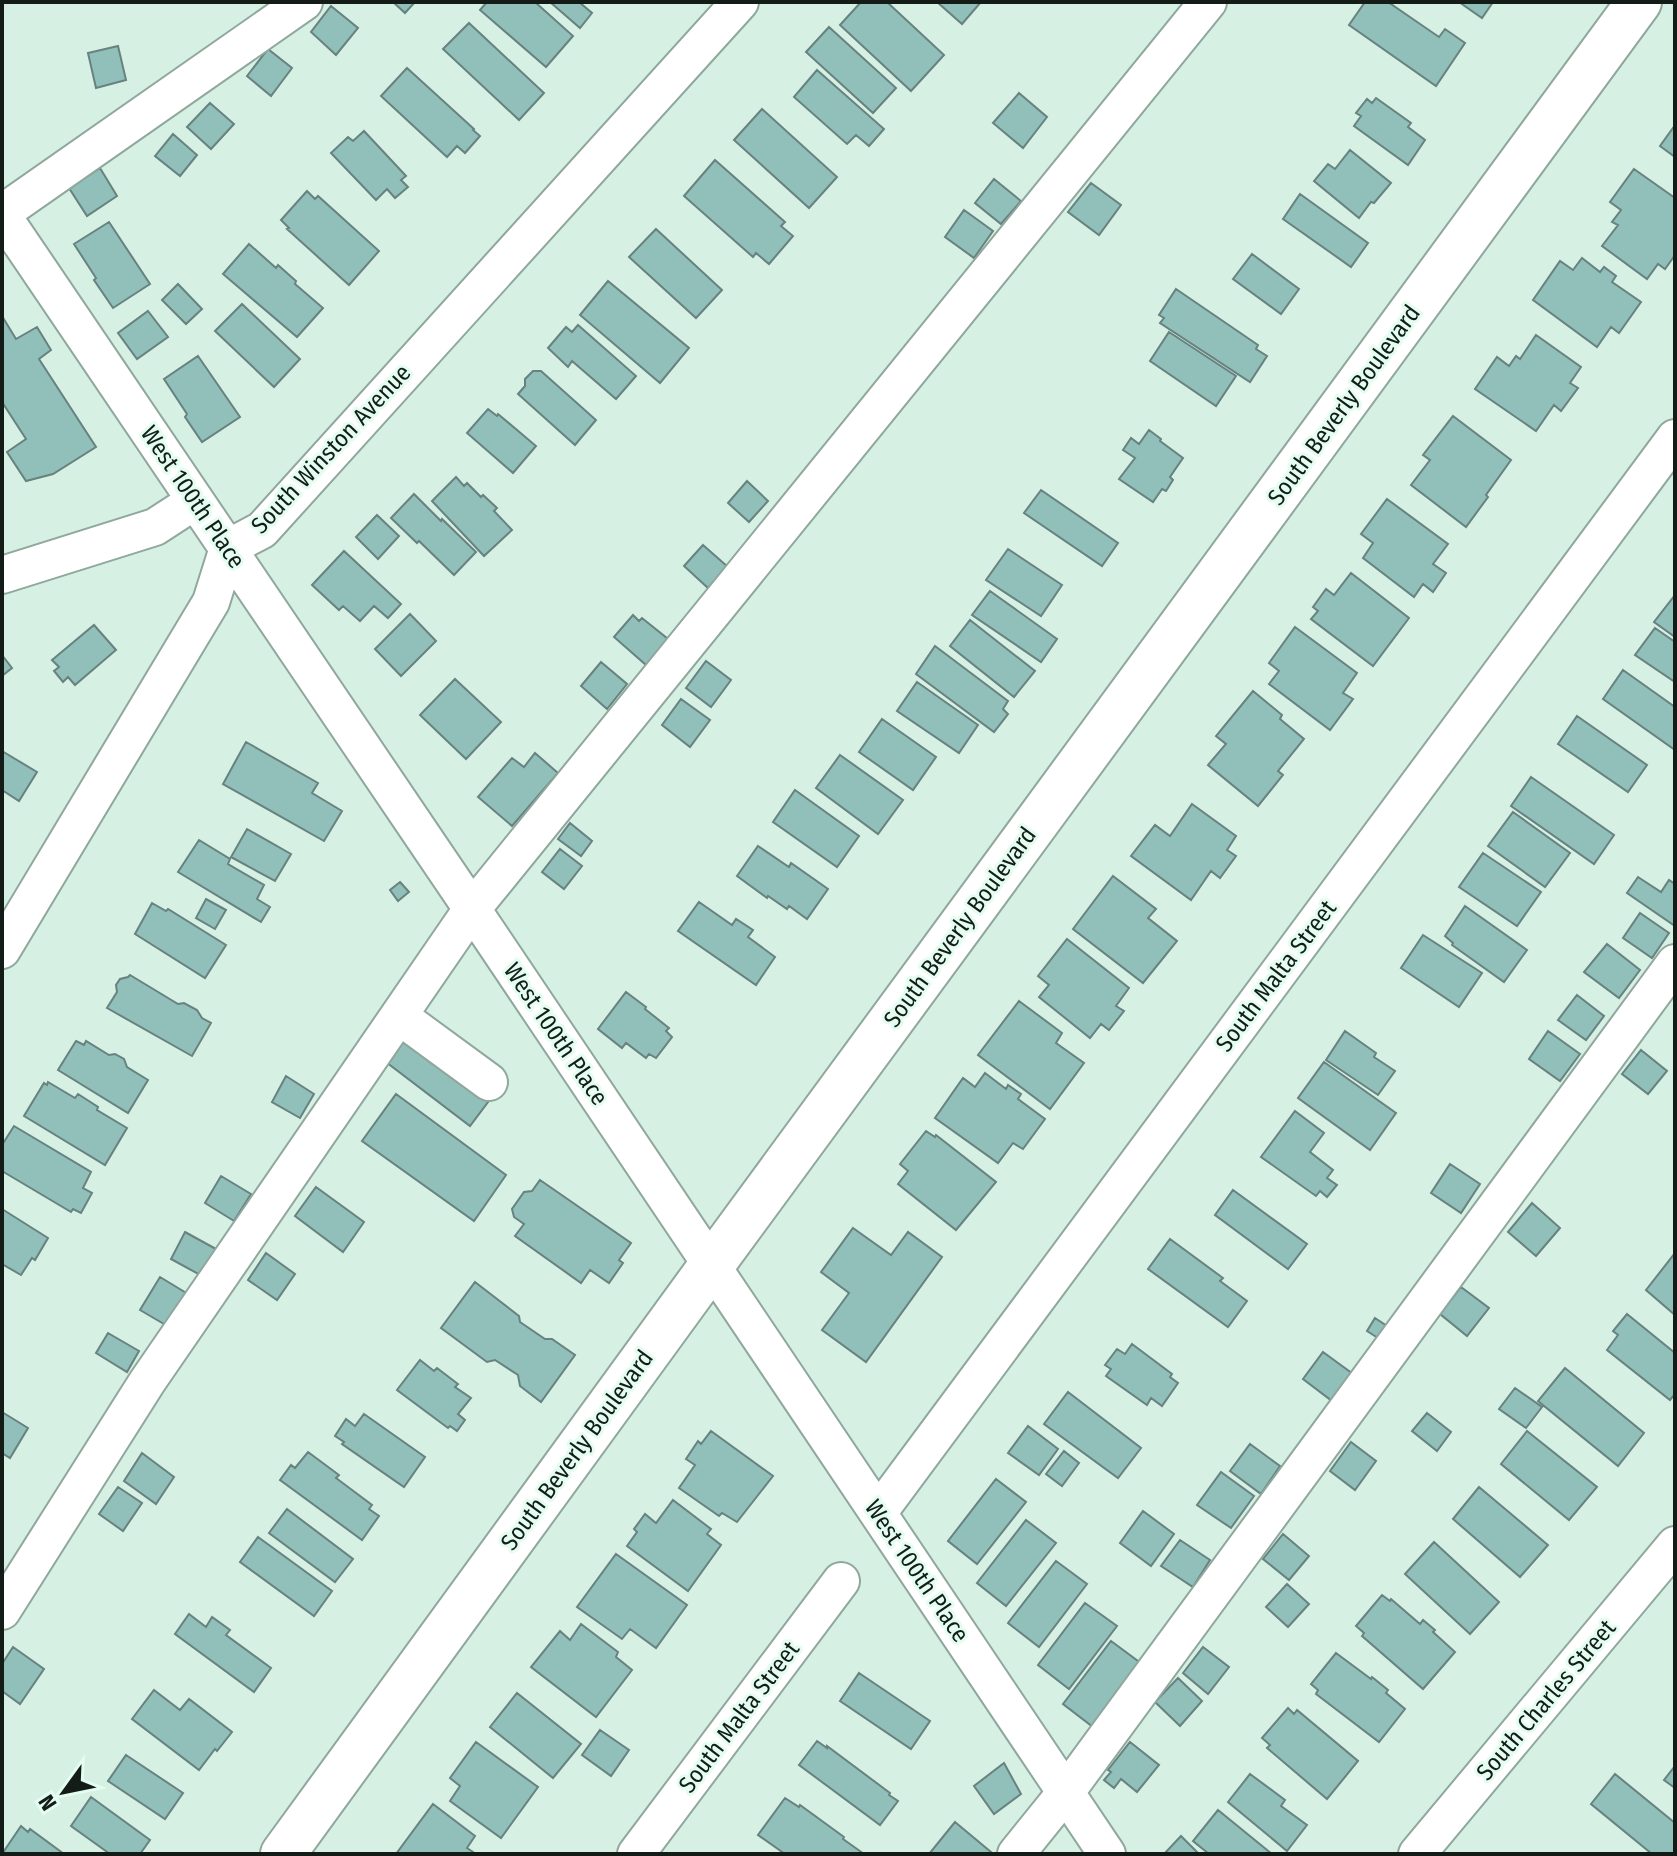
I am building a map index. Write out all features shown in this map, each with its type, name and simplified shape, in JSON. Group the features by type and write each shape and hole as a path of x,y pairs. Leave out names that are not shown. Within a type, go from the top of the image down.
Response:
{"main road":[{"name":"South Beverly Boulevard","path":"283,1854 1639,2"}],"street":[{"path":"2,214 304,2"},
{"name":"South Winston Avenue","path":"2,950 211,602 228,548 262,530 740,2"},
{"path":"2,1611 147,1382 472,909 1208,2"},
{"name":"West 100th Place","path":"2,214 1107,1854"},
{"name":"South Malta Street","path":"878,1513 1675,438"},
{"path":"2,575 155,527 195,501"},
{"path":"1016,1854 1066,1792 1675,963"},
{"path":"399,1016 489,1082"},
{"name":"South Charles Street","path":"1417,1854 1675,1545"},
{"name":"South Malta Street","path":"636,1854 841,1581"}],"building":[{"path":"393,2 415,2 405,13"},
{"path":"487,2 535,2 573,36 546,67 480,10"},
{"path":"550,2 579,2 592,13 580,28"},
{"path":"861,2 887,2 944,55 911,91 840,25"},
{"path":"937,2 981,2 962,24"},
{"path":"1365,2 1388,2 1439,37 1445,29 1465,43 1436,86 1349,25"},
{"path":"1459,2 1493,2 1482,18"},
{"path":"331,6 358,28 336,55 311,32"},
{"path":"469,23 544,93 519,120 443,49"},
{"path":"829,27 896,88 873,113 806,52"},
{"path":"118,46 126,80 96,88 88,53"},
{"path":"268,49 292,68 271,96 247,76"},
{"path":"407,68 480,136 465,153 457,146 447,157 381,96"},
{"path":"817,70 884,129 869,146 856,135 847,144 794,97"},
{"path":"1019,93 1047,117 1023,148 993,123"},
{"path":"1376,98 1411,123 1408,127 1425,140 1408,165 1354,126 1361,116 1356,113 1367,99 1372,103"},
{"path":"210,103 234,124 211,149 187,127"},
{"path":"762,109 837,177 809,208 734,140"},
{"path":"1675,125 1675,157 1660,146"},
{"path":"364,131 406,176 401,180 408,187 395,198 387,189 376,200 331,153 348,137 353,141"},
{"path":"173,134 197,155 180,176 155,156"},
{"path":"1350,150 1391,183 1359,218 1314,181 1328,164 1335,169"},
{"path":"715,160 785,222 781,226 793,236 769,264 756,253 753,257 684,196"},
{"path":"100,168 117,196 87,216 69,188"},
{"path":"1634,169 1675,198 1675,255 1665,269 1658,264 1647,279 1602,246 1618,225 1612,222 1621,210 1610,202"},
{"path":"994,179 1021,201 1001,224 975,203"},
{"path":"1091,183 1121,205 1099,235 1068,212"},
{"path":"307,191 315,199 318,196 379,251 349,285 281,220"},
{"path":"1300,194 1368,243 1351,267 1283,219"},
{"path":"964,210 993,231 974,258 945,237"},
{"path":"109,222 150,284 113,308 74,244"},
{"path":"656,229 722,290 696,318 629,257"},
{"path":"249,244 276,268 278,265 323,308 297,337 223,274"},
{"path":"1252,254 1299,289 1281,314 1233,279"},
{"path":"1582,258 1600,272 1604,267 1616,276 1612,282 1641,302 1619,333 1611,327 1597,347 1533,300 1560,261 1573,270"},
{"path":"608,281 689,348 660,383 580,315"},
{"path":"178,284 202,309 186,324 162,300"},
{"path":"1176,289 1258,345 1256,349 1267,356 1250,382 1160,323 1164,318 1159,315"},
{"path":"242,304 300,359 274,387 215,331"},
{"path":"148,311 168,337 137,359 118,333"},
{"path":"2,316 16,339 37,327 51,350 39,359 96,447 53,474 26,481 7,452 26,439 2,402"},
{"path":"578,325 636,376 616,399 572,361 568,367 548,348 566,327 572,332"},
{"path":"1169,332 1236,376 1216,406 1150,361"},
{"path":"1536,335 1581,367 1570,383 1578,388 1561,411 1554,405 1536,431 1475,389 1497,357 1509,366 1516,356 1520,359"},
{"path":"198,356 240,417 202,442 164,379"},
{"path":"533,371 541,371 596,420 575,445 518,394"},
{"path":"488,409 536,446 513,473 467,433"},
{"path":"1453,416 1511,460 1466,527 1411,485 1430,460 1423,455"},
{"path":"1149,430 1183,458 1170,477 1173,480 1166,491 1162,489 1153,502 1119,479 1135,458 1123,450 1131,438 1139,444"},
{"path":"456,477 497,508 494,511 512,530 484,556 432,501"},
{"path":"747,481 768,501 749,522 728,503"},
{"path":"1041,490 1118,543 1102,566 1024,513"},
{"path":"414,494 476,552 454,575 391,518"},
{"path":"1387,499 1448,544 1433,564 1446,573 1433,592 1423,584 1414,597 1363,558 1373,543 1361,534"},
{"path":"377,515 399,536 378,559 356,537"},
{"path":"703,545 728,567 708,588 684,566"},
{"path":"1008,549 1062,585 1041,616 986,580"},
{"path":"344,551 401,604 388,618 374,606 360,621 343,606 339,610 312,585"},
{"path":"1351,573 1409,618 1373,666 1311,619 1318,611 1313,607 1326,589 1334,595"},
{"path":"990,591 1057,639 1041,662 972,615"},
{"path":"1675,595 1675,637 1654,622"},
{"path":"410,614 436,641 401,676 375,649"},
{"path":"633,615 639,621 642,618 668,639 646,665 614,637"},
{"path":"970,620 1035,671 1014,697 950,646"},
{"path":"94,625 116,650 75,685 68,677 63,682 54,671 59,667 52,660"},
{"path":"1295,627 1357,673 1343,693 1353,699 1330,730 1269,684 1279,671 1269,663"},
{"path":"1655,628 1675,642 1675,682 1635,655"},
{"path":"935,646 1008,701 1003,709 1008,714 994,732 916,674"},
{"path":"2,655 12,668 2,676"},
{"path":"706,661 731,680 711,707 686,688"},
{"path":"601,662 627,684 607,709 581,686"},
{"path":"1623,670 1675,707 1675,750 1603,699"},
{"path":"455,679 501,722 466,759 420,715"},
{"path":"917,682 978,725 959,753 897,711"},
{"path":"1253,691 1304,739 1278,771 1283,775 1258,806 1208,765 1226,744 1216,736"},
{"path":"681,699 710,720 690,747 662,725"},
{"path":"1577,716 1647,765 1628,792 1558,744"},
{"path":"882,719 936,757 913,790 859,752"},
{"path":"246,742 318,783 312,793 342,811 324,841 223,784"},
{"path":"2,751 37,772 19,801 2,790"},
{"path":"535,753 558,773 512,826 478,797 512,758 524,767"},
{"path":"840,755 903,800 878,834 816,788"},
{"path":"1531,777 1614,835 1594,864 1511,806"},
{"path":"795,790 859,836 837,867 773,822"},
{"path":"1192,804 1236,836 1227,850 1236,856 1220,878 1211,871 1191,900 1131,856 1155,825 1170,836"},
{"path":"1513,812 1570,853 1545,887 1488,846"},
{"path":"570,823 592,841 581,856 558,839"},
{"path":"247,829 291,854 275,881 231,857"},
{"path":"199,840 230,859 228,864 264,885 257,899 270,907 261,922 178,872"},
{"path":"758,846 789,867 791,863 828,889 807,919 789,906 787,909 767,898 737,876"},
{"path":"560,849 582,866 564,889 542,872"},
{"path":"1483,853 1541,892 1517,926 1459,887"},
{"path":"1113,876 1156,909 1148,918 1177,941 1143,983 1073,929"},
{"path":"1638,877 1661,892 1669,880 1675,884 1675,926 1627,893"},
{"path":"400,882 409,892 398,901 390,890"},
{"path":"206,899 226,910 215,929 196,918"},
{"path":"699,902 732,925 736,919 753,930 748,937 775,957 756,985 678,931"},
{"path":"152,903 166,911 168,909 226,945 205,978 135,934"},
{"path":"1465,906 1527,950 1504,982 1452,945 1445,936"},
{"path":"1640,913 1669,933 1652,958 1623,938"},
{"path":"1423,935 1482,973 1459,1007 1401,968"},
{"path":"1067,939 1129,988 1116,1006 1124,1011 1109,1030 1101,1024 1090,1038 1039,997 1049,985 1038,976"},
{"path":"1607,944 1640,970 1619,998 1584,972"},
{"path":"130,975 178,1004 184,1003 197,1010 202,1018 211,1023 192,1056 107,1008 117,992 116,985 120,979"},
{"path":"626,992 669,1028 666,1031 672,1037 656,1058 649,1054 646,1058 626,1043 622,1048 598,1029"},
{"path":"1577,995 1604,1016 1586,1040 1558,1020"},
{"path":"1019,1001 1062,1033 1056,1043 1084,1063 1050,1109 978,1055"},
{"path":"1345,1031 1395,1071 1378,1095 1326,1060"},
{"path":"1548,1031 1580,1054 1560,1081 1529,1059"},
{"path":"404,1038 494,1094 470,1126 386,1062"},
{"path":"76,1041 84,1045 86,1041 109,1055 115,1054 124,1059 127,1067 148,1080 128,1113 58,1070"},
{"path":"1641,1050 1667,1071 1648,1094 1622,1074"},
{"path":"1324,1062 1396,1113 1370,1150 1298,1098"},
{"path":"985,1073 1006,1089 1008,1085 1021,1094 1018,1099 1045,1119 1023,1149 1013,1143 998,1163 935,1118 963,1078 975,1087"},
{"path":"286,1076 314,1094 300,1118 272,1102"},
{"path":"48,1082 75,1098 78,1094 127,1128 105,1165 24,1116 44,1083 47,1085"},
{"path":"396,1094 506,1175 474,1221 362,1141"},
{"path":"1295,1111 1324,1133 1310,1152 1333,1170 1327,1178 1337,1185 1327,1197 1320,1191 1316,1196 1261,1157"},
{"path":"14,1126 91,1172 83,1188 92,1193 81,1213 73,1209 71,1212 2,1171 2,1145"},
{"path":"926,1131 936,1135 996,1182 956,1230 898,1184 908,1171 900,1164"},
{"path":"1450,1164 1480,1184 1461,1213 1431,1193"},
{"path":"221,1176 251,1194 234,1221 205,1203"},
{"path":"540,1180 631,1243 619,1260 623,1263 609,1283 590,1270 581,1283 515,1236 524,1224 514,1217 512,1209 524,1192 532,1191"},
{"path":"316,1187 364,1222 343,1252 295,1216"},
{"path":"1233,1190 1307,1244 1288,1269 1215,1215"},
{"path":"1532,1203 1560,1228 1536,1256 1508,1232"},
{"path":"2,1209 48,1238 35,1260 32,1258 21,1275 2,1264"},
{"path":"853,1228 891,1255 908,1232 942,1257 866,1362 822,1330 849,1293 821,1272"},
{"path":"185,1232 216,1249 202,1276 171,1259"},
{"path":"1170,1239 1223,1278 1220,1281 1247,1301 1228,1327 1148,1269"},
{"path":"266,1253 295,1274 277,1300 248,1280"},
{"path":"1675,1253 1675,1315 1646,1290"},
{"path":"160,1277 188,1294 169,1327 140,1310"},
{"path":"475,1282 519,1316 520,1322 575,1355 541,1402 520,1386 518,1375 495,1360 487,1362 441,1328"},
{"path":"1461,1287 1489,1308 1467,1336 1440,1314"},
{"path":"1627,1314 1675,1353 1675,1394 1670,1400 1607,1350 1618,1335 1613,1331"},
{"path":"1375,1318 1390,1328 1381,1340 1367,1331"},
{"path":"108,1333 139,1351 127,1372 96,1353"},
{"path":"1132,1344 1172,1374 1170,1377 1178,1383 1162,1406 1151,1398 1147,1405 1106,1376 1111,1369 1105,1365 1117,1349 1125,1354"},
{"path":"1323,1352 1353,1374 1332,1401 1303,1379"},
{"path":"420,1360 434,1371 437,1368 471,1398 458,1414 465,1420 457,1431 450,1426 448,1428 397,1390"},
{"path":"1565,1368 1644,1433 1618,1466 1538,1401"},
{"path":"1515,1388 1542,1407 1526,1428 1499,1409"},
{"path":"1068,1392 1141,1448 1118,1478 1044,1424"},
{"path":"2,1412 28,1428 10,1458 2,1453"},
{"path":"1427,1413 1451,1432 1437,1451 1412,1431"},
{"path":"364,1414 425,1457 404,1487 335,1436 346,1419 355,1426"},
{"path":"1028,1426 1058,1449 1039,1475 1008,1453"},
{"path":"711,1431 773,1476 737,1522 722,1513 719,1516 679,1488 695,1465 686,1459 698,1441 701,1444"},
{"path":"1527,1431 1597,1487 1569,1520 1501,1464"},
{"path":"1351,1442 1376,1461 1355,1490 1330,1471"},
{"path":"1250,1444 1280,1466 1261,1494 1230,1471"},
{"path":"1064,1451 1079,1463 1062,1486 1046,1474"},
{"path":"308,1452 339,1475 336,1478 372,1505 369,1509 379,1516 362,1540 280,1480 291,1465 295,1468"},
{"path":"142,1453 174,1477 156,1504 124,1481"},
{"path":"1221,1472 1254,1496 1231,1528 1197,1505"},
{"path":"996,1479 1026,1502 977,1564 948,1541"},
{"path":"118,1487 142,1503 123,1531 99,1514"},
{"path":"1479,1487 1548,1545 1520,1577 1453,1519"},
{"path":"673,1500 711,1529 707,1534 721,1545 688,1591 627,1546 645,1514 656,1523"},
{"path":"287,1509 353,1559 335,1582 269,1533"},
{"path":"1143,1511 1174,1534 1151,1566 1120,1543"},
{"path":"1026,1520 1056,1543 1006,1606 977,1583"},
{"path":"1283,1534 1309,1556 1289,1580 1263,1559"},
{"path":"258,1537 332,1591 314,1616 240,1562"},
{"path":"1180,1540 1210,1560 1193,1587 1161,1566"},
{"path":"1434,1542 1499,1602 1470,1634 1405,1574"},
{"path":"616,1554 687,1605 656,1648 630,1629 622,1639 577,1607"},
{"path":"1056,1561 1087,1584 1039,1647 1008,1623"},
{"path":"1287,1584 1309,1604 1288,1627 1266,1607"},
{"path":"1382,1595 1420,1624 1423,1620 1455,1652 1423,1689 1362,1636 1364,1633 1356,1626"},
{"path":"1085,1603 1117,1626 1069,1689 1038,1665"},
{"path":"189,1614 206,1627 212,1617 230,1630 226,1635 271,1668 254,1692 175,1634"},
{"path":"581,1624 618,1652 616,1657 632,1670 596,1717 531,1667 560,1631 570,1640"},
{"path":"1111,1641 1142,1664 1093,1727 1063,1704"},
{"path":"13,1647 44,1669 20,1704 2,1691 2,1664"},
{"path":"1203,1647 1229,1667 1208,1694 1183,1673"},
{"path":"1336,1653 1372,1677 1405,1709 1379,1742 1316,1694 1318,1690 1311,1684"},
{"path":"859,1673 930,1721 911,1749 840,1701"},
{"path":"1178,1678 1202,1701 1180,1726 1155,1702"},
{"path":"154,1690 180,1710 189,1699 232,1732 199,1770 132,1719"},
{"path":"517,1693 581,1744 553,1778 490,1727"},
{"path":"1288,1708 1294,1714 1297,1710 1358,1761 1327,1799 1267,1748 1270,1745 1262,1738"},
{"path":"600,1730 629,1750 611,1776 582,1755"},
{"path":"817,1741 898,1801 880,1825 799,1765"},
{"path":"476,1742 538,1787 501,1838 450,1801 460,1786 450,1778"},
{"path":"1130,1742 1159,1765 1137,1792 1121,1779 1114,1788 1104,1780"},
{"path":"126,1755 183,1793 165,1819 108,1781"},
{"path":"1004,1763 1021,1794 994,1814 974,1786"},
{"path":"1675,1766 1675,1788 1664,1780"},
{"path":"1250,1774 1285,1800 1281,1806 1307,1825 1287,1851 1228,1802"},
{"path":"1615,1774 1675,1823 1675,1854 1652,1854 1591,1804"},
{"path":"91,1797 150,1840 140,1854 110,1854 71,1826"},
{"path":"785,1798 800,1805 864,1854 785,1854 758,1835"},
{"path":"433,1804 475,1836 467,1848 476,1854 396,1854"},
{"path":"1218,1810 1272,1854 1209,1854 1193,1841"},
{"path":"955,1822 991,1852 990,1854 929,1854"},
{"path":"21,1826 28,1832 30,1829 64,1854 2,1854"},
{"path":"1181,1836 1199,1854 1164,1854"}]}
